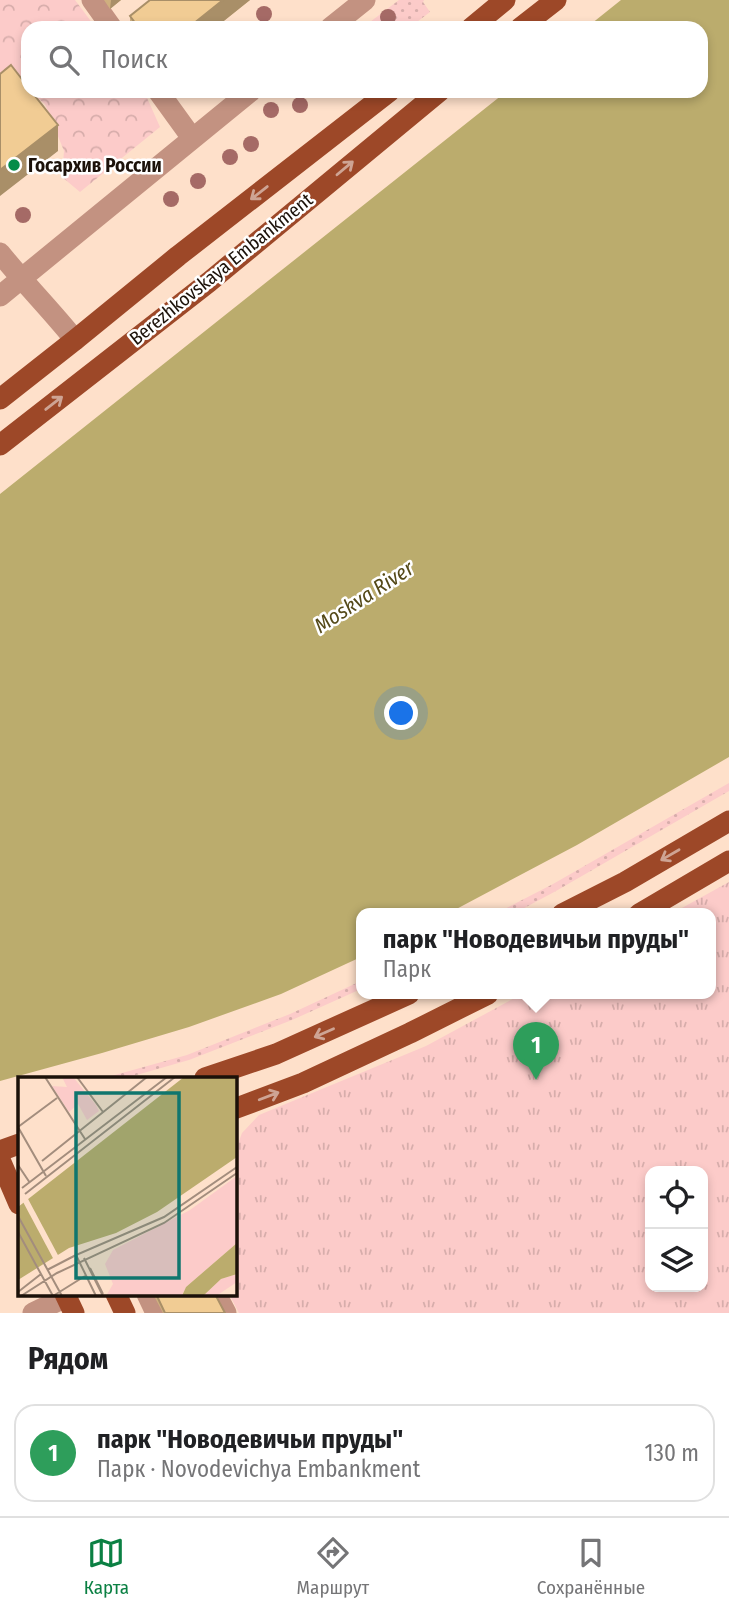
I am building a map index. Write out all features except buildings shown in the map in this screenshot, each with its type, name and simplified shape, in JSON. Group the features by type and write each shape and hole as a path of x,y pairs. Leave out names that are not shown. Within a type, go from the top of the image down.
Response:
{"main road":[{"path":"480,21 505,0"},
{"path":"529,21 556,0"},
{"name":"Berezhkovskaya Embankment","path":"0,399 381,98"},
{"name":"Berezhkovskaya Embankment","path":"0,445 209,282 432,98"},
{"path":"574,908 625,882 729,821"},
{"path":"649,908 729,861"},
{"path":"211,1077 276,1054 398,999"},
{"path":"236,1108 303,1083 478,999"},
{"path":"0,1151 18,1144"},
{"path":"0,1160 14,1201"},
{"path":"117,1296 125,1313"}],"lane":[{"path":"92,0 107,21"},
{"path":"339,21 365,0"},
{"path":"163,98 192,138"},
{"path":"0,296 242,98"},
{"path":"0,253 75,340"},
{"path":"148,1296 156,1313"},
{"path":"216,1296 226,1313"},
{"path":"33,1313 68,1301"}],"green space":[{"path":"0,0 75,0 91,21 21,21 21,90 0,91"},
{"path":"399,0 424,0 430,12 418,21 371,21"},
{"path":"38,98 147,98 160,127 80,192 62,177 64,151 45,104"},
{"path":"729,783 729,791 556,891 524,908 507,908"},
{"path":"729,882 729,1313 239,1313 230,1296 236,1296 236,1149 242,1133 259,1115 426,1046 513,999 716,999 716,908 682,908"},
{"path":"356,983 356,991 292,1020 189,1060 130,1077 108,1077 187,1055 290,1014"}],"water":[{"name":"Moskva River","path":"621,0 729,0 729,757 577,845 458,908 356,908 356,959 281,994 189,1027 0,1081 0,494 498,98 708,98 708,21 595,21"}],"place":[{"name":"Госархив России","path":"14,165"},
{"name":"парк \"Новодевичьи пруды\"","path":"536,1080"}]}
